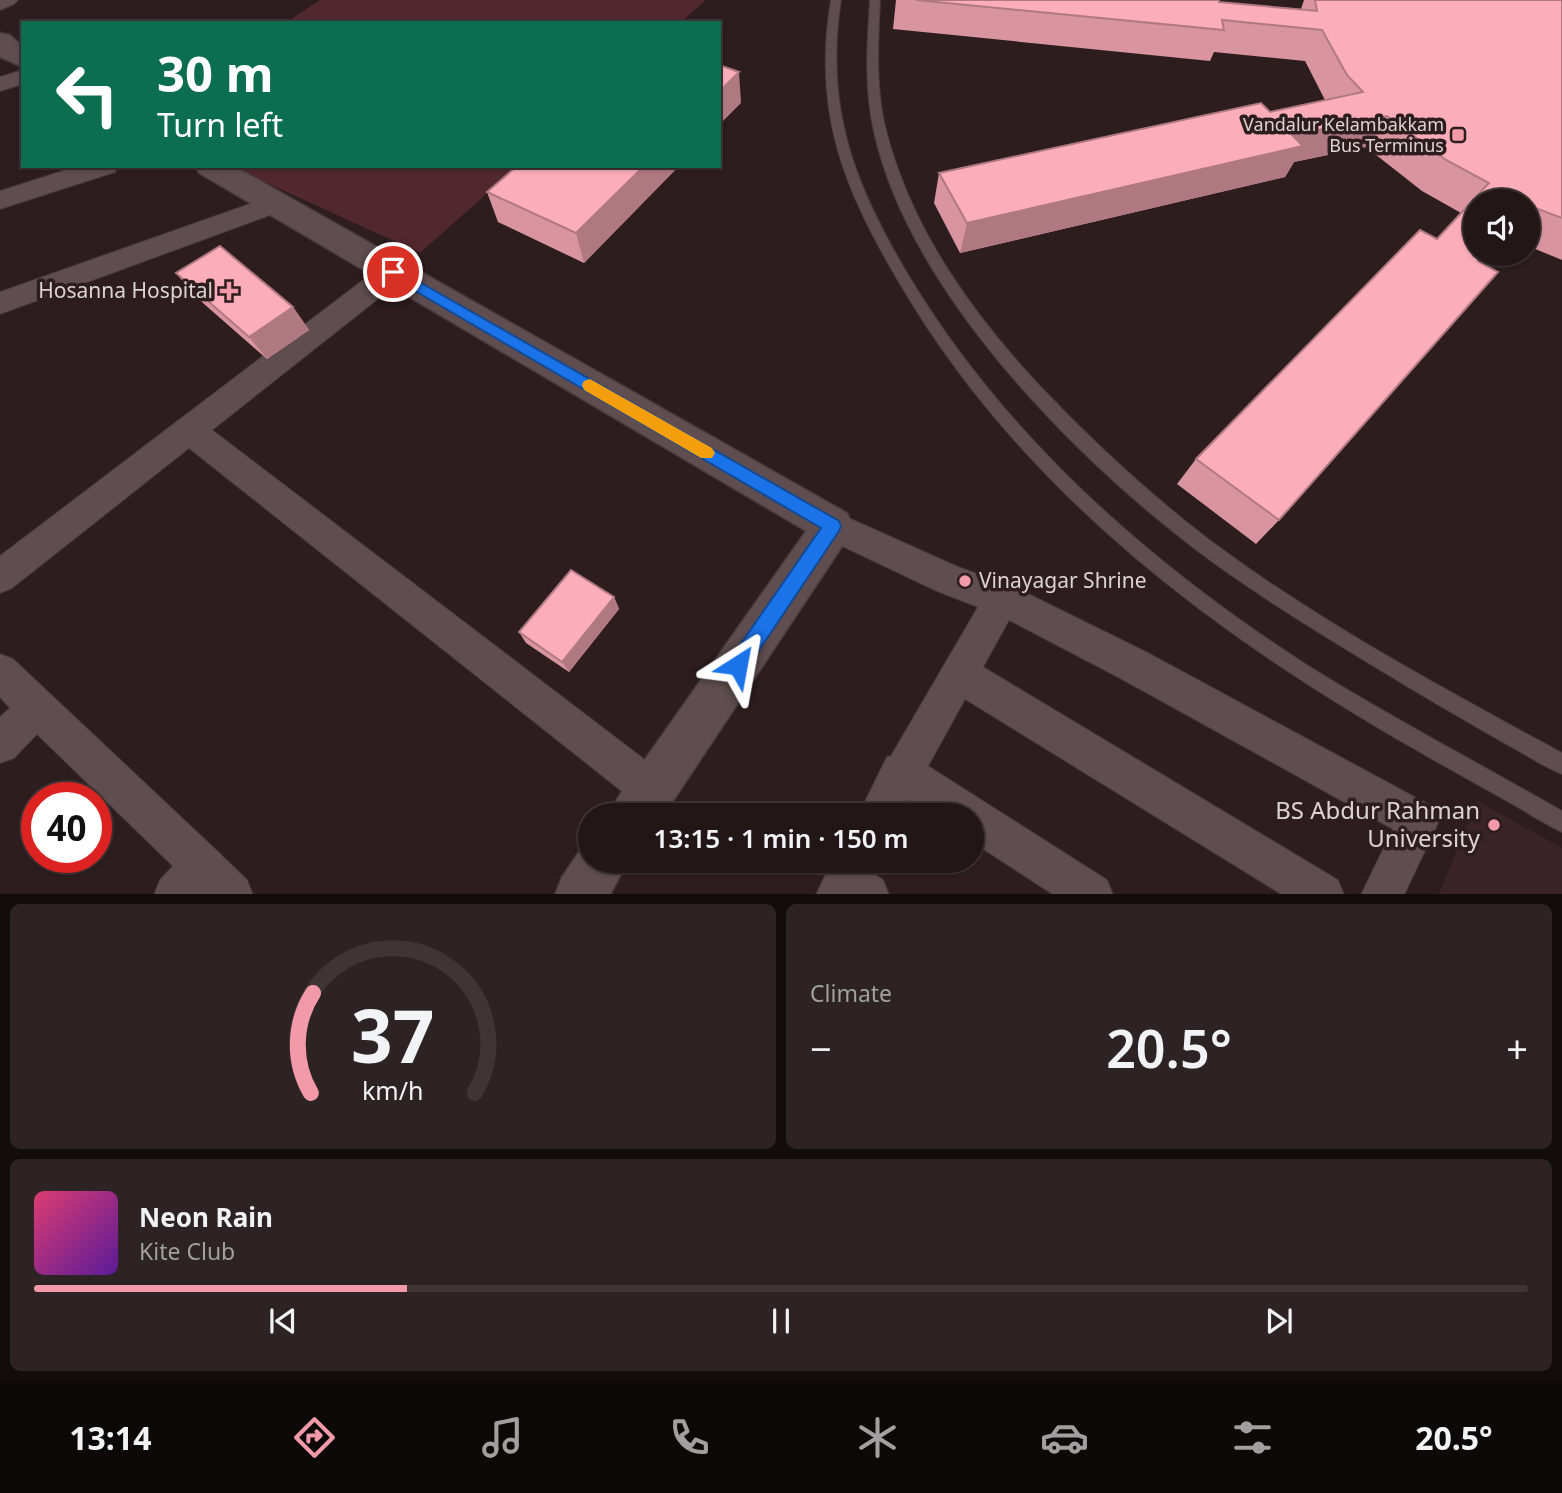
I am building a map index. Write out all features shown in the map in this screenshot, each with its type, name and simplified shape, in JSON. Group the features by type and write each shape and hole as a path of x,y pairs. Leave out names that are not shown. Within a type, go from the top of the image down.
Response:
{"street":[{"path":"0,4 7,0"},
{"path":"0,41 3,47 21,58"},
{"path":"0,84 21,78"},
{"path":"0,200 100,168"},
{"path":"213,168 833,526 949,580 1002,599 1133,665 1419,821 1382,894"},
{"path":"0,303 275,204"},
{"path":"0,577 393,272"},
{"path":"188,429 643,802 833,526"},
{"path":"885,803 901,771 961,675 1002,599"},
{"path":"0,672 37,708 188,880 232,894"},
{"path":"961,675 1323,894"},
{"path":"0,744 37,708"},
{"path":"901,771 950,803"},
{"path":"984,825 1092,894"},
{"path":"580,894 595,873"}],"lane":[{"path":"836,0 831,23 830,61 846,166 869,219 904,283 958,367 1012,432 1124,538 1194,597 1301,671 1562,822"},
{"path":"875,0 870,26 870,61 877,125 887,162 907,211 941,270 995,349 1051,411 1156,508 1234,566 1343,636 1562,764"}],"shaded area":[{"path":"320,0 706,0 682,21 288,21"},
{"path":"234,168 516,168 420,253"},
{"name":"BS Abdur Rahman University","path":"1477,801 1562,848 1562,894 1439,894"}],"building":[{"path":"916,0 1219,0 1317,11 1315,0 1562,0 1562,218 1540,210 1540,189 1483,189 1489,183 1446,160 1387,116 1292,135 1303,146 967,223 939,173 1261,103 1270,112 1363,92 1347,75 1322,30 1222,20 1224,30"},
{"path":"721,66 739,72 721,90"},
{"path":"515,168 642,168 576,233 487,192"},
{"path":"1463,211 1463,266 1487,266 1498,272 1279,520 1196,459 1420,230 1437,239"},
{"path":"220,246 293,307 249,337 176,273"},
{"path":"571,570 614,597 562,662 519,632"}],"slow traffic":[{"path":"590,385 707,453"}],"place":[{"name":"Vandalur Kelambakkam Bus Terminus","path":"1458,135"},
{"name":"Hosanna Hospital","path":"229,291"},
{"name":"Vinayagar Shrine","path":"965,581"},
{"name":"BS Abdur Rahman University","path":"1494,825"}],"route":[{"path":"393,272 833,526 738,665"}]}
